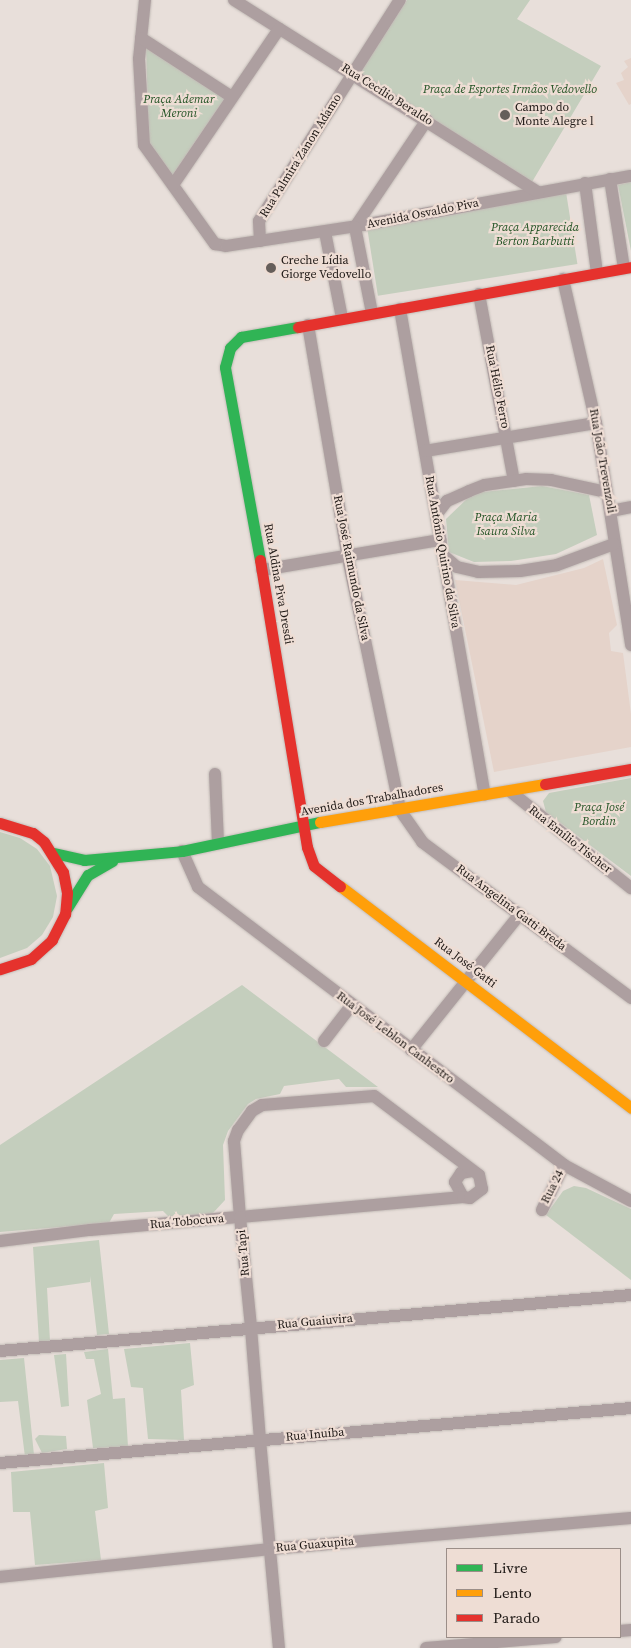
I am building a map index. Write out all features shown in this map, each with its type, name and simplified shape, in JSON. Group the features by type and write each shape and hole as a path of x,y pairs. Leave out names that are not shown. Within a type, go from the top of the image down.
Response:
{"street":[{"path":"145,0 139,59 144,145 173,185 279,29"},
{"name":"Rua Cecílio Beraldo","path":"234,0 427,120 538,192"},
{"name":"Rua Palmira Zanon Adamo","path":"260,240 259,221 400,0"},
{"path":"141,38 232,97"},
{"path":"372,314 355,227 427,120"},
{"name":"Avenida Osvaldo Piva","path":"173,185 215,244 325,232 631,176"},
{"path":"308,325 628,268 610,179"},
{"path":"585,183 597,273"},
{"path":"325,232 342,318"},
{"name":"Rua João Trevenzoli","path":"563,279 596,423 631,645"},
{"name":"Rua Hélio Ferro","path":"479,294 514,481"},
{"name":"Rua Antônio Quirino da Silva","path":"400,309 484,795"},
{"name":"Rua Aldina Piva Dresdi","path":"305,826 262,570 225,367 230,348 241,337 308,325"},
{"name":"Rua José Raimundo da Silva","path":"308,325 348,558 400,810"},
{"path":"425,451 596,423"},
{"path":"436,515 447,502 469,491 514,481 551,480 606,492"},
{"path":"611,511 631,507"},
{"path":"262,570 348,558 440,540"},
{"path":"443,555 457,567 478,572 520,571 557,565 614,544"},
{"name":"Avenida dos Trabalhadores","path":"54,853 84,860 182,851 305,826 511,792 631,769"},
{"path":"215,774 218,843"},
{"name":"Rua Emílio Tischer","path":"511,792 631,888"},
{"name":"Rua Angelina Gatti Breda","path":"400,810 422,842 631,998"},
{"path":"0,823 33,833 54,853 63,872 67,893 65,914"},
{"name":"Rua José Gatti","path":"305,826 307,847 314,866 466,980 631,1108"},
{"name":"Rua José Leblon Canhestro","path":"182,851 198,887 351,1006 564,1166 631,1201"},
{"name":"Avenida dos Trabalhadores","path":"0,969 31,959 52,940 75,891 88,875 118,858"},
{"path":"411,1050 520,914"},
{"path":"324,1040 351,1006"},
{"name":"Rua Tapi","path":"279,1648 234,1141 244,1119 262,1105 374,1096 472,1171"},
{"name":"Rua 24","path":"542,1210 564,1166"},
{"path":"472,1171 482,1182 482,1189 477,1195 463,1197 456,1182 461,1173 472,1171"},
{"name":"Rua Tobocuva","path":"0,1241 463,1197"},
{"name":"Rua Guaiuvira","path":"0,1351 631,1295"},
{"name":"Rua Inuíba","path":"0,1463 631,1408"},
{"name":"Rua Guaxupita","path":"0,1577 270,1549 631,1518"},
{"path":"426,1648 544,1638"}],"shaded area":[{"path":"631,58 631,104 629,105 616,83 624,80 621,73 628,67 624,61"},
{"path":"603,559 617,625 609,633 611,651 623,653 631,714 631,747 494,772 455,580 516,585 584,568"}],"green space":[{"name":"Praça de Esportes Irmãos Vedovello","path":"407,0 530,0 517,19 601,66 532,182 360,73"},
{"name":"Praça Ademar Meroni","path":"146,46 225,98 172,176 149,145"},
{"path":"631,182 631,251 618,185"},
{"name":"Praça Apparecida Berton Barbutti","path":"566,192 577,264 378,296 366,224"},
{"name":"Praça Maria Isaura Silva","path":"542,486 589,495 597,535 556,554 511,561 474,562 449,552 446,519 473,493"},
{"name":"Praça José Bordin","path":"631,778 631,876 546,812 543,801 549,793"},
{"path":"0,832 20,838 37,849 50,866 57,896 53,917 42,935 27,948 0,958"},
{"path":"242,985 378,1087 346,1087 339,1079 284,1086 280,1094 256,1099 248,1104 228,1131 223,1145 225,1200 213,1213 170,1218 163,1211 114,1214 109,1223 0,1232 0,1145"},
{"path":"574,1186 586,1188 631,1209 631,1280 546,1215 563,1191"},
{"path":"99,1240 109,1334 97,1335 90,1276 90,1282 47,1288 50,1341 39,1342 33,1247"},
{"path":"190,1343 194,1385 181,1390 184,1440 148,1439 143,1388 131,1387 124,1349"},
{"path":"108,1349 113,1399 125,1398 128,1447 93,1448 87,1400 101,1394 94,1359 86,1359 84,1352"},
{"path":"66,1354 69,1406 61,1407 54,1355"},
{"path":"24,1358 34,1455 25,1457 18,1401 0,1402 0,1360"},
{"path":"39,1435 66,1436 67,1449 42,1453 35,1439"},
{"path":"104,1463 108,1508 95,1511 101,1560 35,1565 30,1512 13,1512 11,1472"}],"traffic: fast":[{"path":"260,560 225,367 230,348 241,337 298,327"},
{"path":"54,853 84,860 182,851 320,822"},
{"path":"67,908 88,875 112,861"}],"traffic: slow":[{"path":"320,822 545,784"},
{"path":"340,886 631,1108"}],"traffic: jam":[{"path":"298,327 631,267"},
{"path":"260,560 307,847 314,866 340,886"},
{"path":"545,784 631,769"},
{"path":"0,823 33,833 44,842 63,872 67,893 65,914 52,940 31,959 0,969"}],"place":[{"name":"Campo do Monte Alegre l","path":"505,115"},
{"name":"Creche Lídia Giorge Vedovello","path":"271,268"}]}
